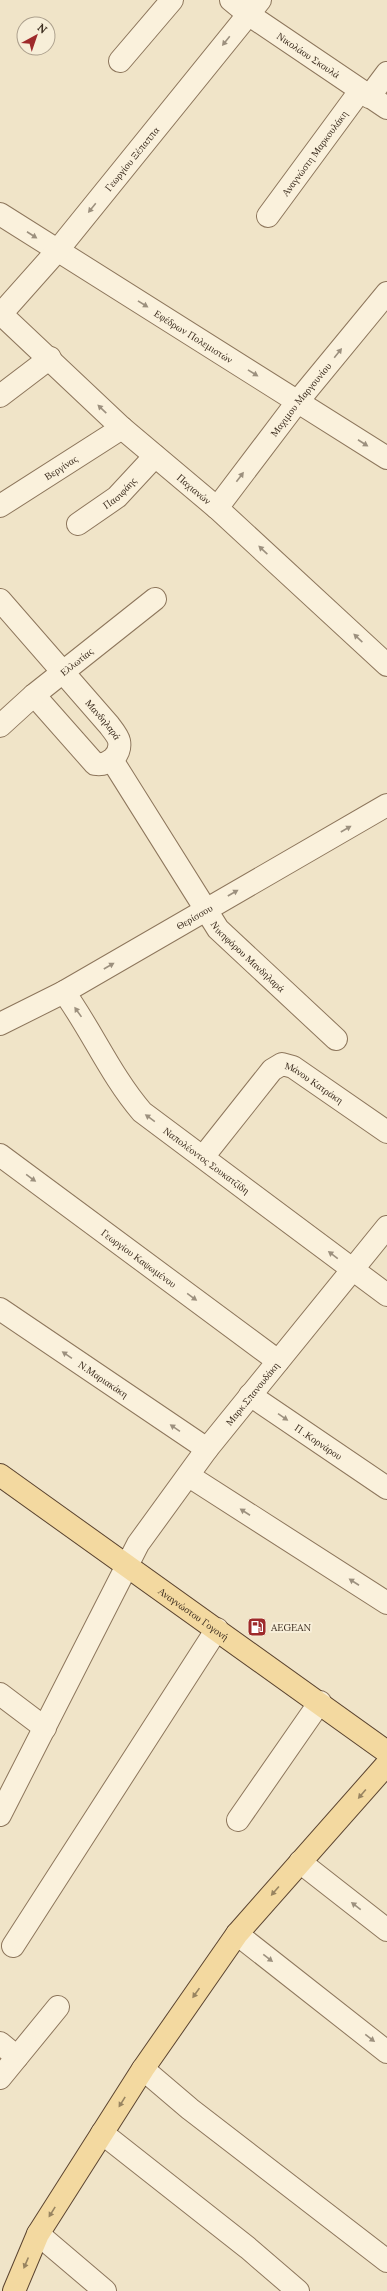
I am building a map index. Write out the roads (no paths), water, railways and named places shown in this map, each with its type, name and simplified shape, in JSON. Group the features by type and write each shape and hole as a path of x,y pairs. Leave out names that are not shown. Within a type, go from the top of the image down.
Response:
{"main road":[{"name":"Αναγνώστου Γογονή","path":"0,1475 320,1702 387,1752"},
{"path":"14,2291 38,2234 143,2069 237,1934 387,1764"}],"street":[{"path":"120,61 172,0"},
{"name":"Νικολάου Σκουλά","path":"231,0 254,7 372,99"},
{"name":"Γεωργίου Ξέπαππα","path":"0,314 57,251 254,7"},
{"name":"Αναγνώστη Μαρκουλάκη","path":"268,216 372,99 387,73"},
{"name":"Εφέδρων Πολεμιστών","path":"0,214 387,458"},
{"name":"Μαχιμου Mαργουνίου","path":"217,508 298,401 387,293"},
{"name":"Παχιανών","path":"0,314 50,358 122,428 217,508 387,665"},
{"path":"0,396 50,358"},
{"name":"Βεργίνας","path":"0,506 122,428"},
{"name":"Πασιφάης","path":"78,524 117,497 154,456"},
{"name":"Ελλωτίας","path":"0,726 34,695 155,599"},
{"name":"Μανδηλαρά","path":"0,600 62,673 109,725 119,741 118,751 112,760"},
{"path":"34,695 95,764 104,765 112,760"},
{"name":"Νικηφόρου Μανδηλαρά","path":"112,760 204,910 218,929 336,1039"},
{"name":"Θερίσσου","path":"0,1024 64,992 387,805"},
{"name":"Ναπολέοντος Σουκατζίδη","path":"64,992 86,1024 124,1090 142,1112 387,1295"},
{"name":"Μάνου Κατράκη","path":"203,1157 272,1070 282,1064 293,1067 387,1132"},
{"name":"Γεωργίου Καψωμένου","path":"0,1155 278,1360"},
{"name":"Μαρκ.Σπανουδάκη","path":"0,1815 128,1567 138,1544 189,1476 207,1449 387,1226"},
{"name":"Ν.Μαριακάκη","path":"0,1309 207,1449"},
{"name":"Π .Κορνάρου","path":"250,1395 387,1488"},
{"path":"189,1476 387,1603"},
{"path":"13,1946 217,1629"},
{"path":"0,1694 45,1728"},
{"path":"238,1820 320,1702"},
{"path":"300,1862 387,1930"},
{"path":"237,1934 387,2052"},
{"path":"0,2078 58,2007"},
{"path":"0,2043 17,2057"},
{"path":"143,2069 196,2114 387,2261"},
{"path":"102,2133 248,2248 298,2291"},
{"path":"38,2234 105,2291"}],"place":[{"name":"AEGEAN","path":"257,1627"}]}
